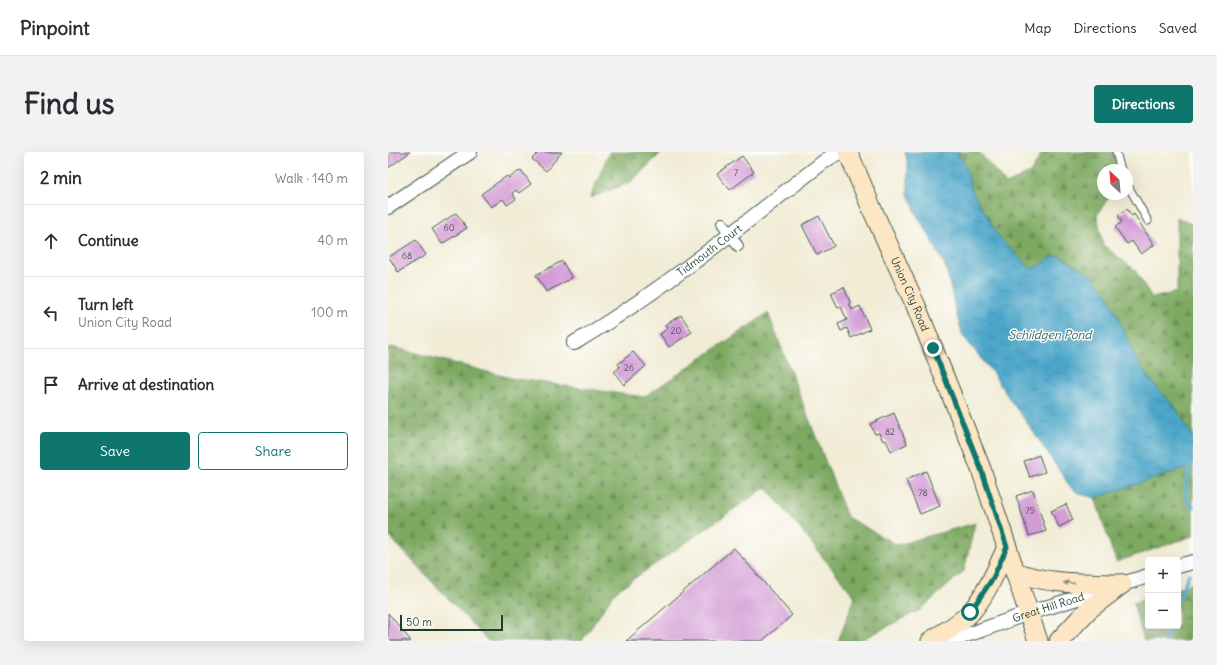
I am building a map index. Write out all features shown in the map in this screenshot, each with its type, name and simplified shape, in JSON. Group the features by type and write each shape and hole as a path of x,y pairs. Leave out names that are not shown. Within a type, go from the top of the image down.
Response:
{"main road":[{"name":"Union City Road","path":"848,152 916,306 963,421 991,496 1038,641"},
{"path":"931,641 955,626 970,612 993,578 1007,547"},
{"path":"1015,572 1036,579 1056,582 1122,584"},
{"path":"1059,641 1088,610 1122,584"}],"street":[{"path":"388,207 470,152"},
{"name":"Tidmouth Court","path":"574,342 611,321 734,241 826,160 839,152"},
{"path":"722,223 734,241"},
{"path":"1181,565 1193,562"},
{"name":"Great Hill Road","path":"950,641 1029,613 1145,577"}],"lane":[{"path":"1116,152 1119,164"},
{"path":"1133,195 1148,221"}],"green space":[{"path":"609,152 662,152 631,182 590,198"},
{"path":"958,152 979,152 1006,184 1030,173 1043,152 1114,152 1115,164 1097,164 1097,200 1107,200 1097,215 1103,245 1135,270 1152,298 1177,292 1177,217 1193,225 1193,437 1177,410 1148,377 1136,359 1122,328 1093,276 1060,256 1051,257 1041,265 1031,269 999,237 972,191 963,161"},
{"path":"768,313 847,517 897,545 975,523 964,571 920,610 859,641 838,641 855,597 766,487 615,592 582,641 488,641 388,535 388,349 392,347 511,378 644,397"},
{"path":"1193,466 1193,536 1116,562 1095,498"},
{"path":"1193,583 1193,641 1144,641 1133,603 1145,599 1145,629 1181,629 1181,587"}],"water":[{"name":"Schildgen Pond","path":"905,152 957,152 966,167 972,191 999,237 1031,269 1041,265 1051,257 1060,256 1093,276 1108,295 1136,359 1148,377 1177,410 1193,437 1193,466 1095,498 1080,494 1071,488 992,372 963,336 956,313 946,268 918,217 908,194 908,165"}],"building":[{"path":"388,152 410,152 388,168"},
{"path":"539,152 562,152 546,171 532,159"},
{"path":"742,156 754,172 730,190 717,174"},
{"path":"521,170 531,184 519,193 516,190 512,193 516,199 507,205 503,199 491,207 481,194 507,176 509,178"},
{"path":"1127,209 1132,216 1134,214 1154,245 1141,254 1132,241 1127,244 1115,227 1122,222 1118,215"},
{"path":"456,213 467,228 442,244 432,229"},
{"path":"819,216 834,246 817,255 802,225"},
{"path":"416,240 426,255 398,272 389,257"},
{"path":"562,261 572,278 546,292 536,275"},
{"path":"844,287 852,310 860,306 870,329 851,338 847,328 841,331 838,324 847,320 841,307 838,308 831,293"},
{"path":"681,315 692,332 669,347 660,334 668,328 665,325"},
{"path":"633,352 646,366 624,385 614,372 620,367 618,364"},
{"path":"894,413 907,444 891,451 886,440 883,441 879,433 875,434 870,424"},
{"path":"1039,455 1045,472 1030,477 1024,461"},
{"path":"926,471 940,506 920,514 906,480"},
{"path":"1033,490 1046,531 1029,536 1016,496"},
{"path":"1066,504 1073,520 1059,527 1051,511"},
{"path":"734,548 792,615 762,641 626,641"},
{"path":"388,613 411,641 388,641"}],"waterway":[{"path":"1189,468 1185,496 1193,507"},
{"path":"1181,593 1189,574"},
{"path":"1165,641 1168,629"}],"route":[{"path":"933,348 981,469 1007,547 993,578 970,612"}]}
